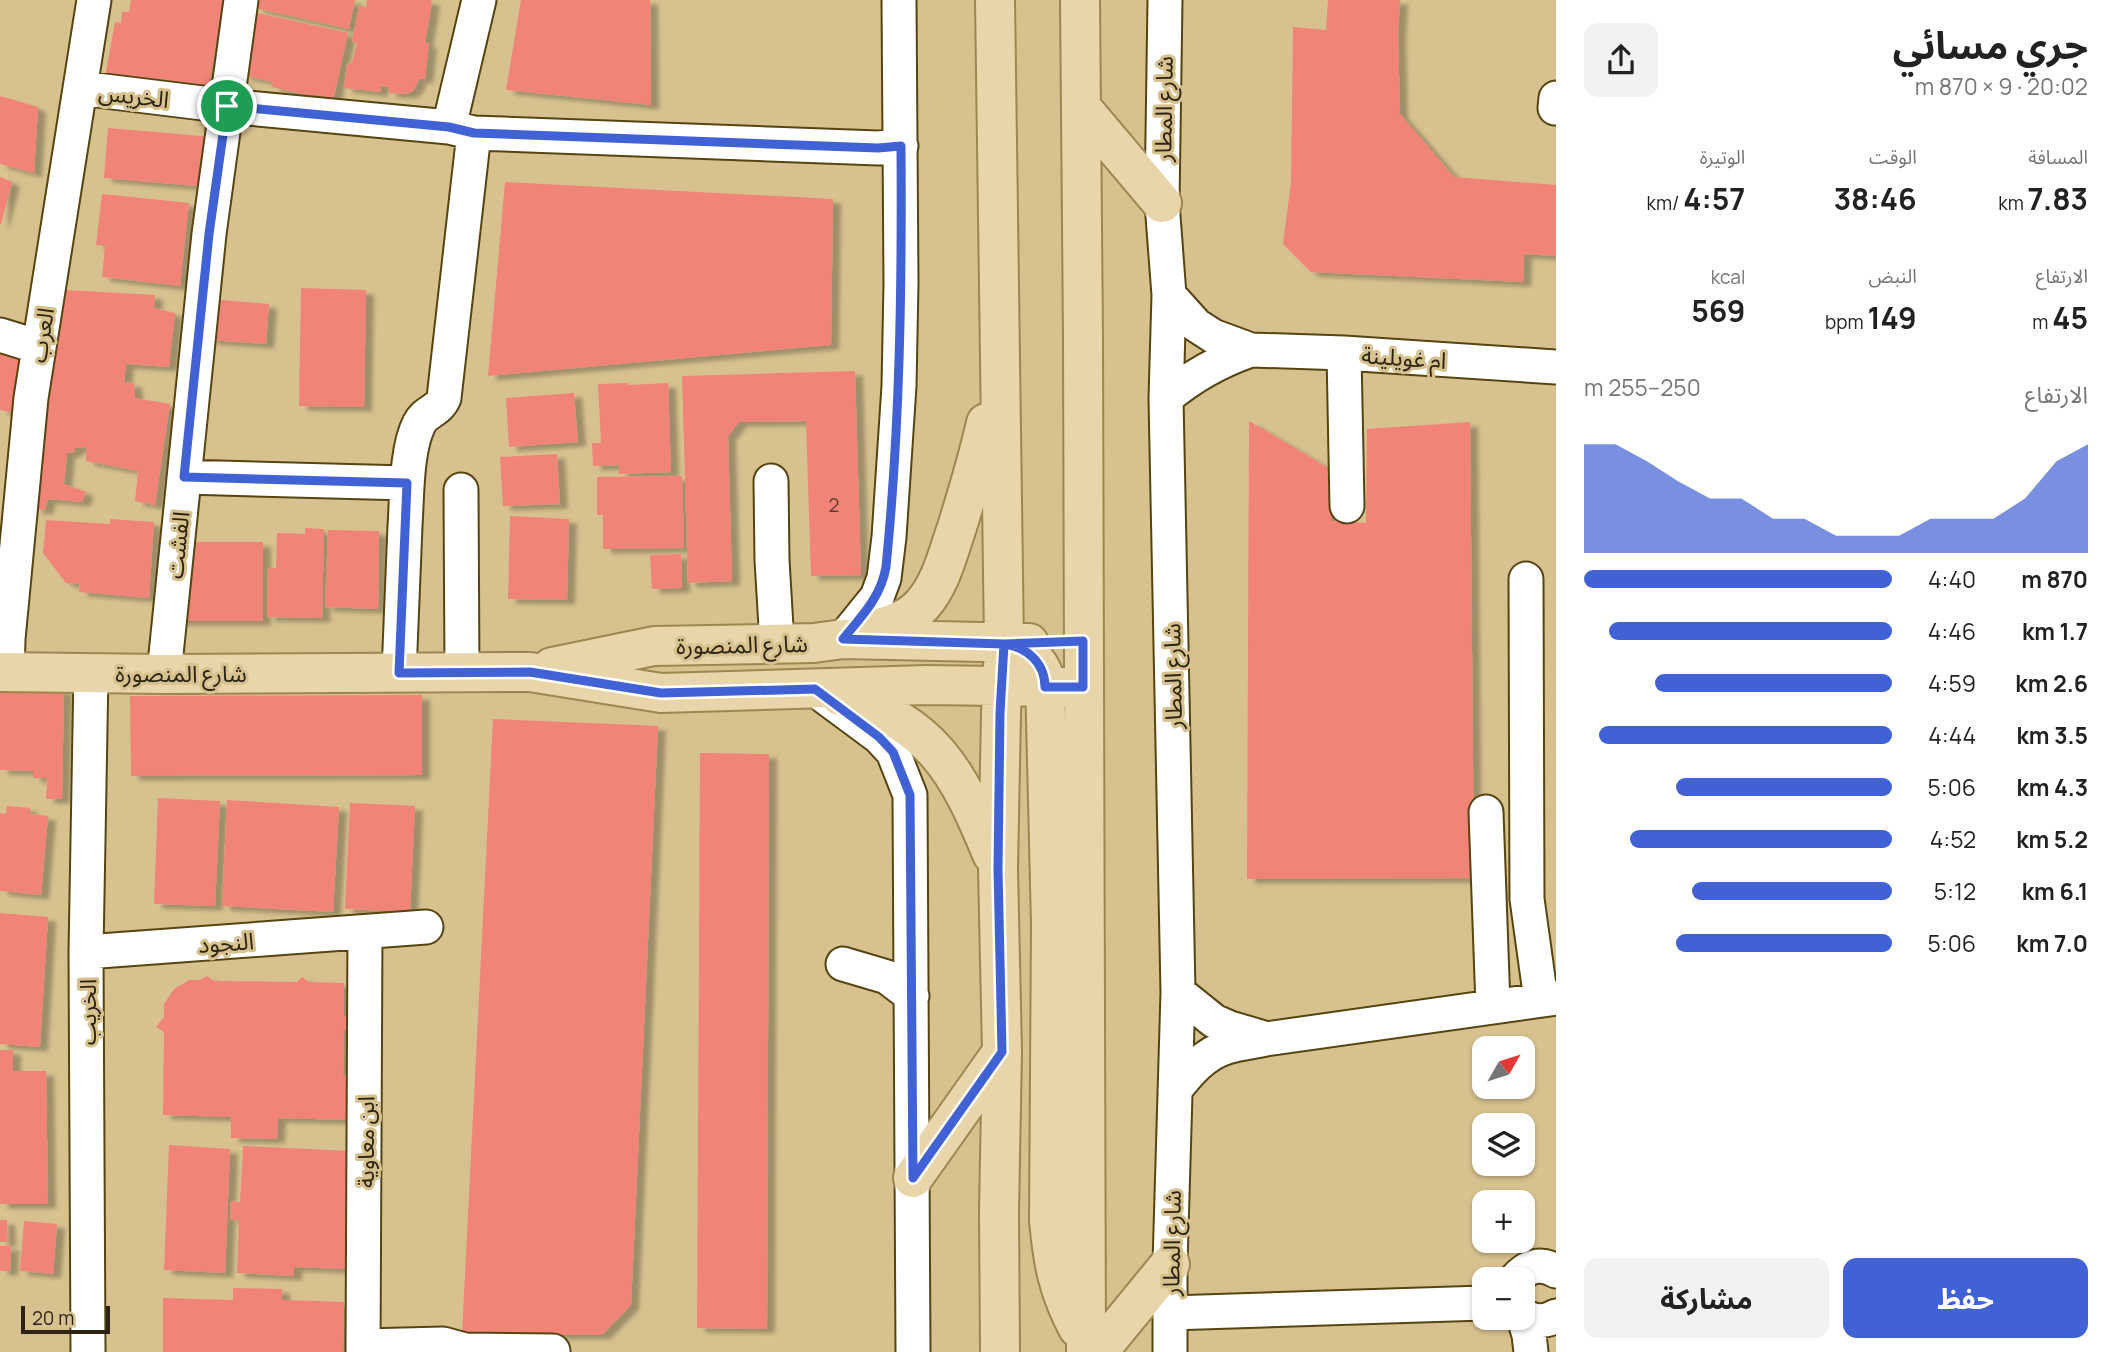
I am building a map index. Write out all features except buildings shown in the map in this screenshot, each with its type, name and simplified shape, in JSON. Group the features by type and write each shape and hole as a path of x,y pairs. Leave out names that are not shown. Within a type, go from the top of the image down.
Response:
{"main road":[{"path":"966,0 995,38"},
{"path":"995,0 1004,644 998,869 1002,1052 1000,1352"},
{"path":"1080,0 1090,1349"},
{"path":"1081,107 1162,203"},
{"path":"843,639 901,622 922,606 938,581 978,458 999,360"},
{"name":"شارع المنصورة","path":"506,679 654,646 777,644 843,639 1004,644 1083,641"},
{"path":"1004,644 1019,648 1033,658 1044,674 1051,924 1049,1221 1054,1264 1066,1305 1090,1349"},
{"name":"شارع المنصورة","path":"4,672 399,673 506,679 661,693 926,685 1083,687"},
{"path":"815,689 870,704 887,713 935,749 960,784 998,869"},
{"path":"913,1178 1002,1052"},
{"path":"1090,1349 1170,1289"}],"street":[{"name":"العرب","path":"4,672 30,398 93,0"},
{"name":"الفشت","path":"164,674 209,234 242,0"},
{"path":"399,673 407,483 418,425 424,416 440,406 444,398 462,130 479,0"},
{"path":"843,639 877,597 886,567 899,386 900,0"},
{"name":"شارع المطار","path":"1165,0 1162,203 1169,295 1166,398 1178,992 1170,1352"},
{"name":"الخريس","path":"80,88 462,130 878,148 901,146"},
{"path":"1555,108 1556,97"},
{"name":"ام غويلينة","path":"1169,295 1196,325 1213,336 1251,350 1344,353 1556,367"},
{"path":"0,335 39,347"},
{"name":"ام غويلينة","path":"1166,398 1213,365 1251,350"},
{"path":"1344,353 1347,506"},
{"path":"184,477 407,483"},
{"path":"771,481 777,644"},
{"path":"461,490 506,679"},
{"path":"1175,1090 1202,1059 1224,1048 1266,1039 1548,999 1527,900 1526,579"},
{"name":"الخريب","path":"88,1352 86,952 91,672"},
{"path":"815,689 886,744 893,752 910,795 913,1352"},
{"path":"1486,812 1493,1006"},
{"name":"النجود","path":"86,952 426,927"},
{"name":"ابن معاوية","path":"363,1349 365,932"},
{"path":"843,964 887,977 912,996"},
{"path":"1178,992 1214,1021 1266,1039"},
{"path":"1170,1289 1472,1285"},
{"path":"1170,1289 1472,1302"},
{"path":"1535,1319 1542,1322 1556,1316"},
{"path":"1552,1352 1556,1322"},
{"path":"1528,1330 1531,1352"},
{"path":"363,1349 417,1349 443,1344 463,1351 554,1351"}],"route":[{"path":"227,106 209,234 184,477 407,483 399,673 530,672 661,693 815,689 879,737 893,752 910,795 913,1178 1002,1052 998,869 1000,713 1004,644 1083,641 1083,687 1045,687 1044,674 1039,664 1026,652 1011,645 1004,644 942,641 843,639 877,597 886,567 899,386 901,146 878,148 474,133 449,127 227,106"}]}
